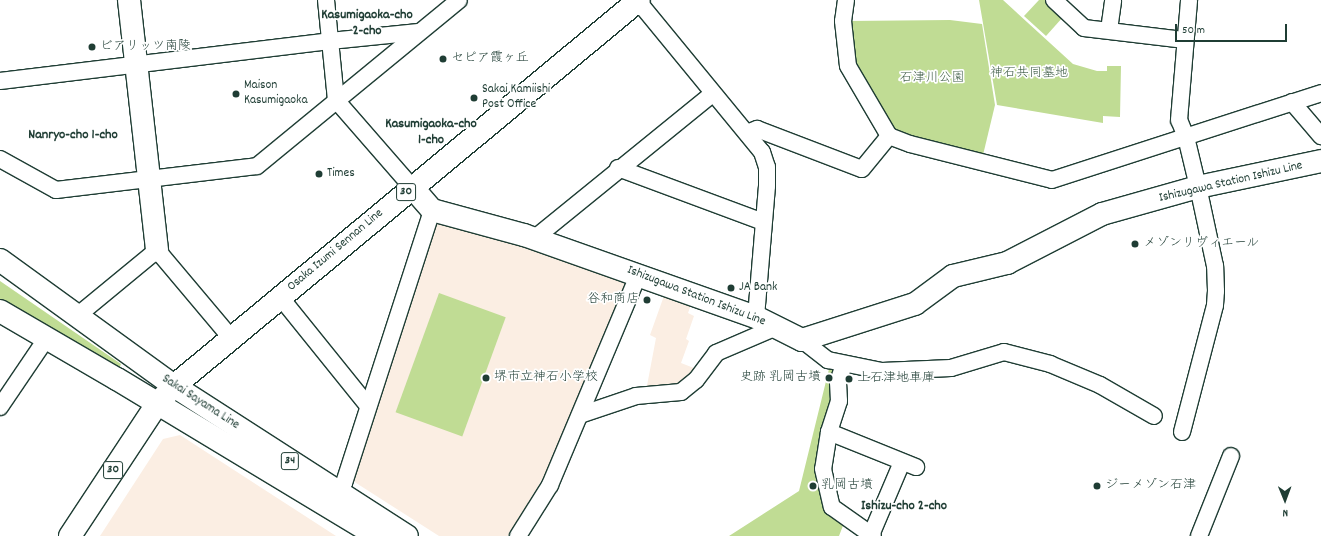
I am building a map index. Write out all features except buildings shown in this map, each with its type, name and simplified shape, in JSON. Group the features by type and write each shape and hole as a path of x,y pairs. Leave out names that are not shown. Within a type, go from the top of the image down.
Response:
{"main road":[{"path":"129,0 157,250"},
{"name":"Osaka Izumi Sennan Line","path":"70,536 157,404 174,386 638,0"},
{"name":"Ishizugawa Station Ishizu Line","path":"432,210 535,238 765,322 802,340 915,304 953,276 1008,263 1102,214 1198,187 1321,161"},
{"path":"412,188 432,210"},
{"name":"Sakai Sayama Line","path":"0,260 174,386 407,536"},
{"name":"Sakai Sayama Line","path":"0,311 376,536"}],"street":[{"path":"326,0 336,100 412,188"},
{"path":"0,159 56,190 257,166 459,0"},
{"path":"580,415 636,396 681,392 696,380 716,353 765,322 763,222 767,167 762,152 712,94 638,0"},
{"path":"846,0 843,21 848,66 889,136 924,148 1052,180 1321,92"},
{"path":"1054,0 1084,28 1185,40"},
{"path":"1109,30 1113,0"},
{"path":"1182,432 1215,305 1216,291 1215,266 1198,187 1186,137 1179,120 1189,0"},
{"path":"0,81 137,63 420,32"},
{"path":"535,238 618,168 712,94"},
{"path":"1292,102 1321,136"},
{"path":"747,133 757,129 862,169 889,136"},
{"path":"618,168 763,222"},
{"path":"337,491 344,483 432,210"},
{"path":"77,316 157,250 232,339"},
{"path":"518,536 550,485 638,276"},
{"path":"281,298 368,406"},
{"path":"0,407 46,339"},
{"path":"802,340 828,360 882,371 913,371 951,368 1004,352 1050,364 1100,385 1154,416"},
{"path":"829,432 909,465 872,536 832,507 823,469 829,432 839,401 838,382 844,364"},
{"path":"1199,536 1231,456"}],"shaded area":[{"name":"堺市立神石小学校","path":"441,222 520,243 626,282 546,473 508,536 439,536 353,481 435,224"},
{"path":"665,293 692,302 688,313 694,316 686,339 689,341 681,363 699,370 679,390 646,391 656,338 650,335"},
{"path":"180,435 336,536 100,536 163,439"}],"green space":[{"name":"神石共同墓地","path":"979,0 1003,0 1073,64 1097,71 1107,71 1107,66 1121,66 1120,117 1103,116 1103,123 997,105"},
{"path":"1039,0 1045,0 1063,17 1046,36 1024,16"},
{"name":"石津川公園","path":"950,20 982,24 995,105 983,155 896,132 856,65 849,21"},
{"path":"0,281 121,364 119,369 0,301"},
{"path":"439,293 506,317 462,437 396,412"},
{"path":"829,369 835,370 835,397 818,468 844,523 839,536 729,536 799,491"}],"place":[{"name":"ビアリッツ南陵","path":"92,47"},
{"name":"セピア霞ヶ丘","path":"443,59"},
{"name":"Maison Kasumigaoka","path":"236,94"},
{"name":"Sakai Kamiishi Post Office","path":"474,98"},
{"name":"Times","path":"319,174"},
{"name":"メゾンリヴィエール","path":"1135,244"},
{"name":"JA Bank","path":"731,288"},
{"name":"谷和商店","path":"647,300"},
{"name":"堺市立神石小学校","path":"486,378"},
{"name":"史跡 乳岡古墳","path":"829,378"},
{"name":"上石津地車庫","path":"849,379"},
{"name":"乳岡古墳","path":"813,486"},
{"name":"ジーメゾン石津","path":"1097,486"}],"district":[{"name":"Kasumigaoka-cho 2-cho","path":"367,24"},
{"name":"Kasumigaoka-cho 1-cho","path":"431,132"},
{"name":"Nanryo-cho 1-cho","path":"73,135"},
{"name":"Ishizu-cho 2-cho","path":"904,506"}]}
